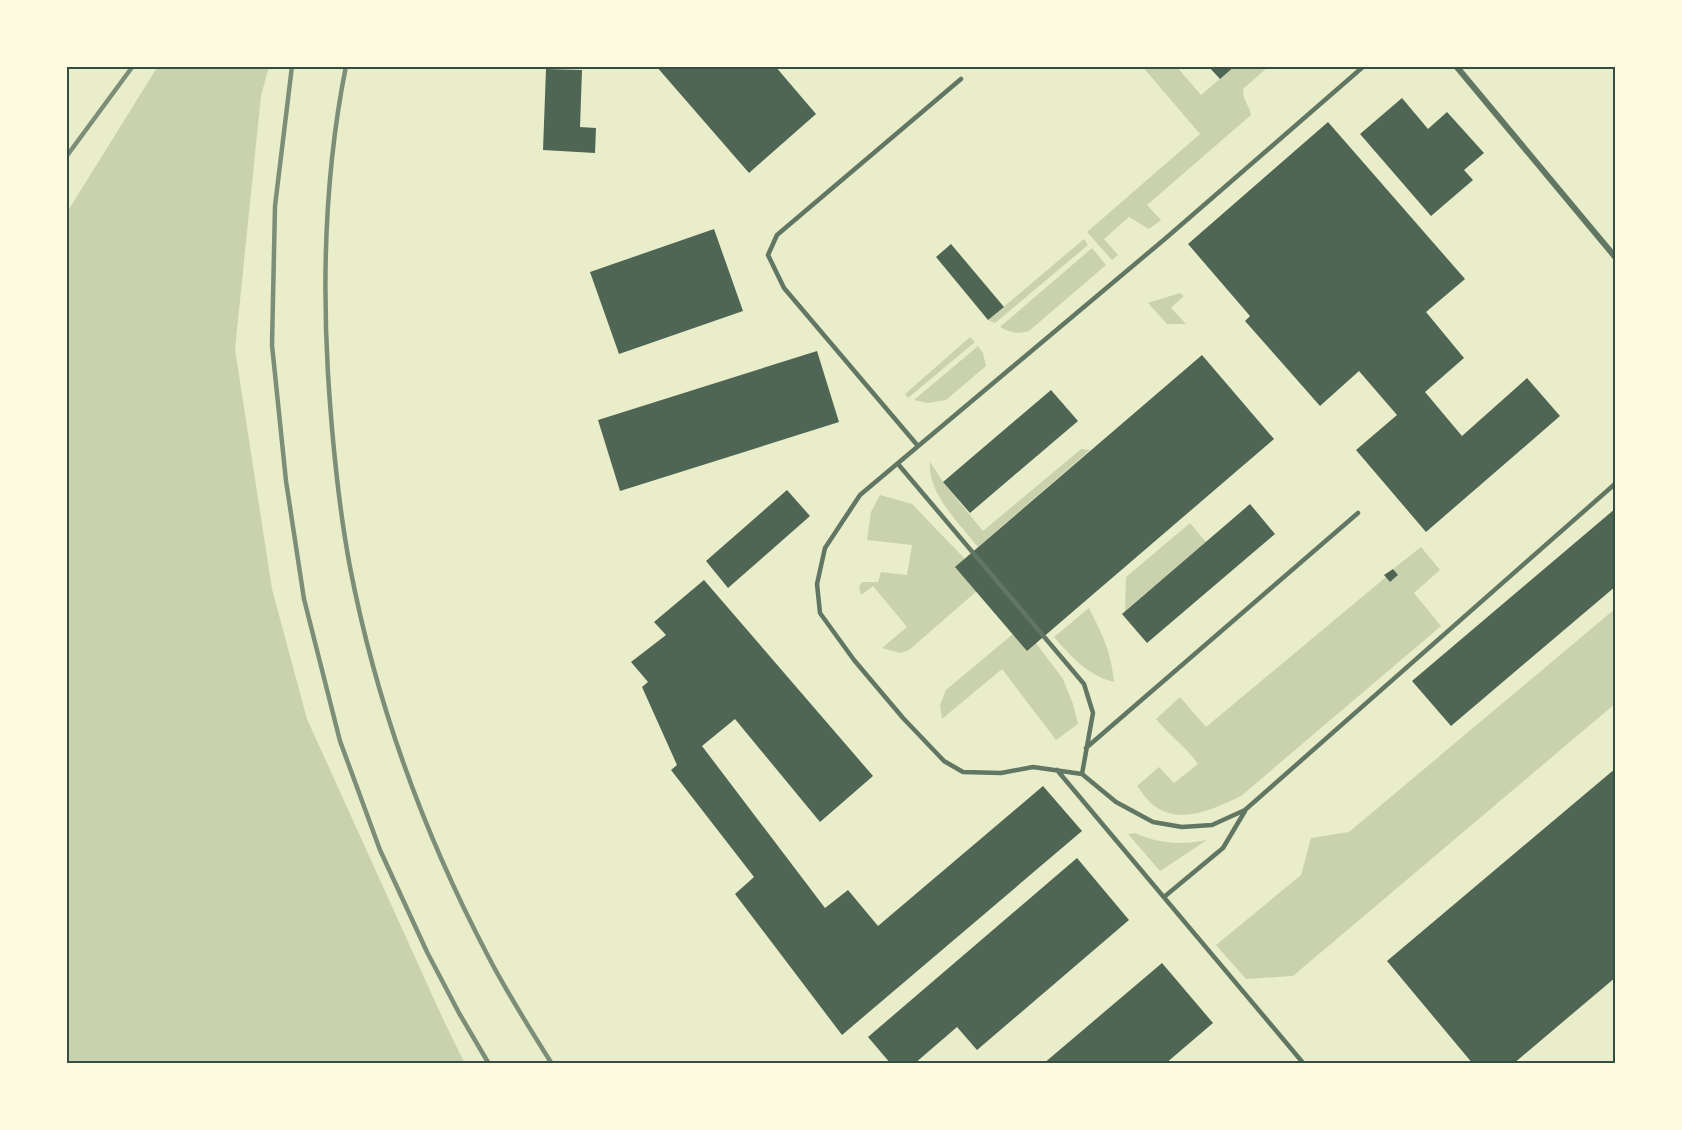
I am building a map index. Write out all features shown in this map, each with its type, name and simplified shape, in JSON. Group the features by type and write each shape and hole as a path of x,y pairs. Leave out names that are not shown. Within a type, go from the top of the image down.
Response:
{"street":[{"path":"1456,66 1616,258"}],"lane":[{"path":"1364,66 1166,238 860,495 825,548 817,584 820,613 854,660 903,718 944,761 963,772 1001,773 1033,767 1082,774 1116,802 1154,822 1182,827 1212,825 1245,810 1616,483"},
{"path":"918,447 784,288 768,255 777,235 961,79"},
{"path":"898,464 1084,684 1093,713 1082,774"},
{"path":"1086,748 1358,513"},
{"path":"1057,770 1304,1064"},
{"path":"1164,897 1223,848 1245,810"}],"green space":[{"path":"158,66 269,66 261,96 235,349 272,589 307,719 465,1064 66,1064 66,214"},
{"path":"1142,66 1176,66 1201,95 1235,66 1269,66 1243,89 1251,115 1147,205 1161,220 1149,229 1129,217 1104,239 1118,255 1112,260 1087,232 1200,134"},
{"path":"1084,239 1088,245 995,323 988,320"},
{"path":"1092,248 1106,265 1029,331 1014,332 1000,327"},
{"path":"1180,293 1184,296 1171,308 1186,324 1167,324 1148,303"},
{"path":"970,337 975,342 908,398 905,394"},
{"path":"978,346 983,353 986,366 946,400 928,403 914,400"},
{"path":"1081,449 1090,450 978,547 946,508 930,474 930,462 943,482 983,531"},
{"path":"880,495 912,504 965,559 977,591 909,650 900,653 882,648 907,627 873,586 861,595 859,587 862,582 878,582 881,572 907,575 912,545 867,540 871,512"},
{"path":"1190,523 1206,542 1125,611 1126,577"},
{"path":"1421,547 1440,570 1414,593 1441,626 1241,796 1210,810 1188,815 1166,812 1148,800 1137,786 1159,767 1174,783 1198,764 1156,719 1180,697 1206,727 1386,577 1390,582 1398,575 1393,569"},
{"path":"1089,608 1106,644 1114,682 1088,670 1054,637"},
{"path":"1616,608 1616,703 1293,976 1246,979 1216,945 1301,875 1311,838 1349,832"},
{"path":"1013,634 1036,643 1063,679 1078,724 1056,740 1002,669 942,719 940,705 946,690"},
{"path":"1135,833 1170,843 1207,840 1160,871 1128,834"}],"building":[{"path":"656,66 775,66 816,114 749,173"},
{"path":"1208,66 1235,66 1220,79"},
{"path":"546,69 582,70 580,127 596,128 595,153 543,150"},
{"path":"1402,98 1428,129 1447,112 1484,153 1464,170 1473,180 1431,216 1360,134"},
{"path":"1328,122 1465,279 1426,312 1464,358 1425,392 1462,436 1527,378 1560,416 1426,532 1356,450 1397,415 1359,371 1320,406 1245,321 1250,316 1188,244"},
{"path":"714,229 743,311 619,354 590,272"},
{"path":"951,244 1004,307 988,320 936,257"},
{"path":"817,351 839,422 620,491 598,420"},
{"path":"1202,355 1274,439 1027,651 955,567"},
{"path":"1051,390 1078,421 970,513 943,482"},
{"path":"787,490 810,516 728,588 706,561"},
{"path":"1250,504 1275,534 1147,643 1122,614"},
{"path":"1616,508 1616,586 1451,726 1412,681"},
{"path":"1393,569 1398,575 1390,582 1384,575"},
{"path":"704,580 873,776 820,822 735,719 702,746 825,908 848,890 878,926 1043,786 1082,831 842,1035 735,894 754,877 671,770 677,765 642,687 648,682 631,662 666,635 654,622"},
{"path":"1616,768 1616,977 1513,1064 1473,1064 1387,961"},
{"path":"1077,858 1129,920 977,1050 957,1027 914,1064 891,1064 868,1037"},
{"path":"1162,963 1213,1023 1165,1064 1043,1064"}],"railway":[{"path":"66,157 133,66"},
{"path":"292,66 275,206 272,345 286,481 304,599 340,741 380,850 427,952 489,1064"},
{"path":"346,66 330,181 325,297 334,446 350,567 388,717 423,815 443,863 488,956 552,1064"}]}
